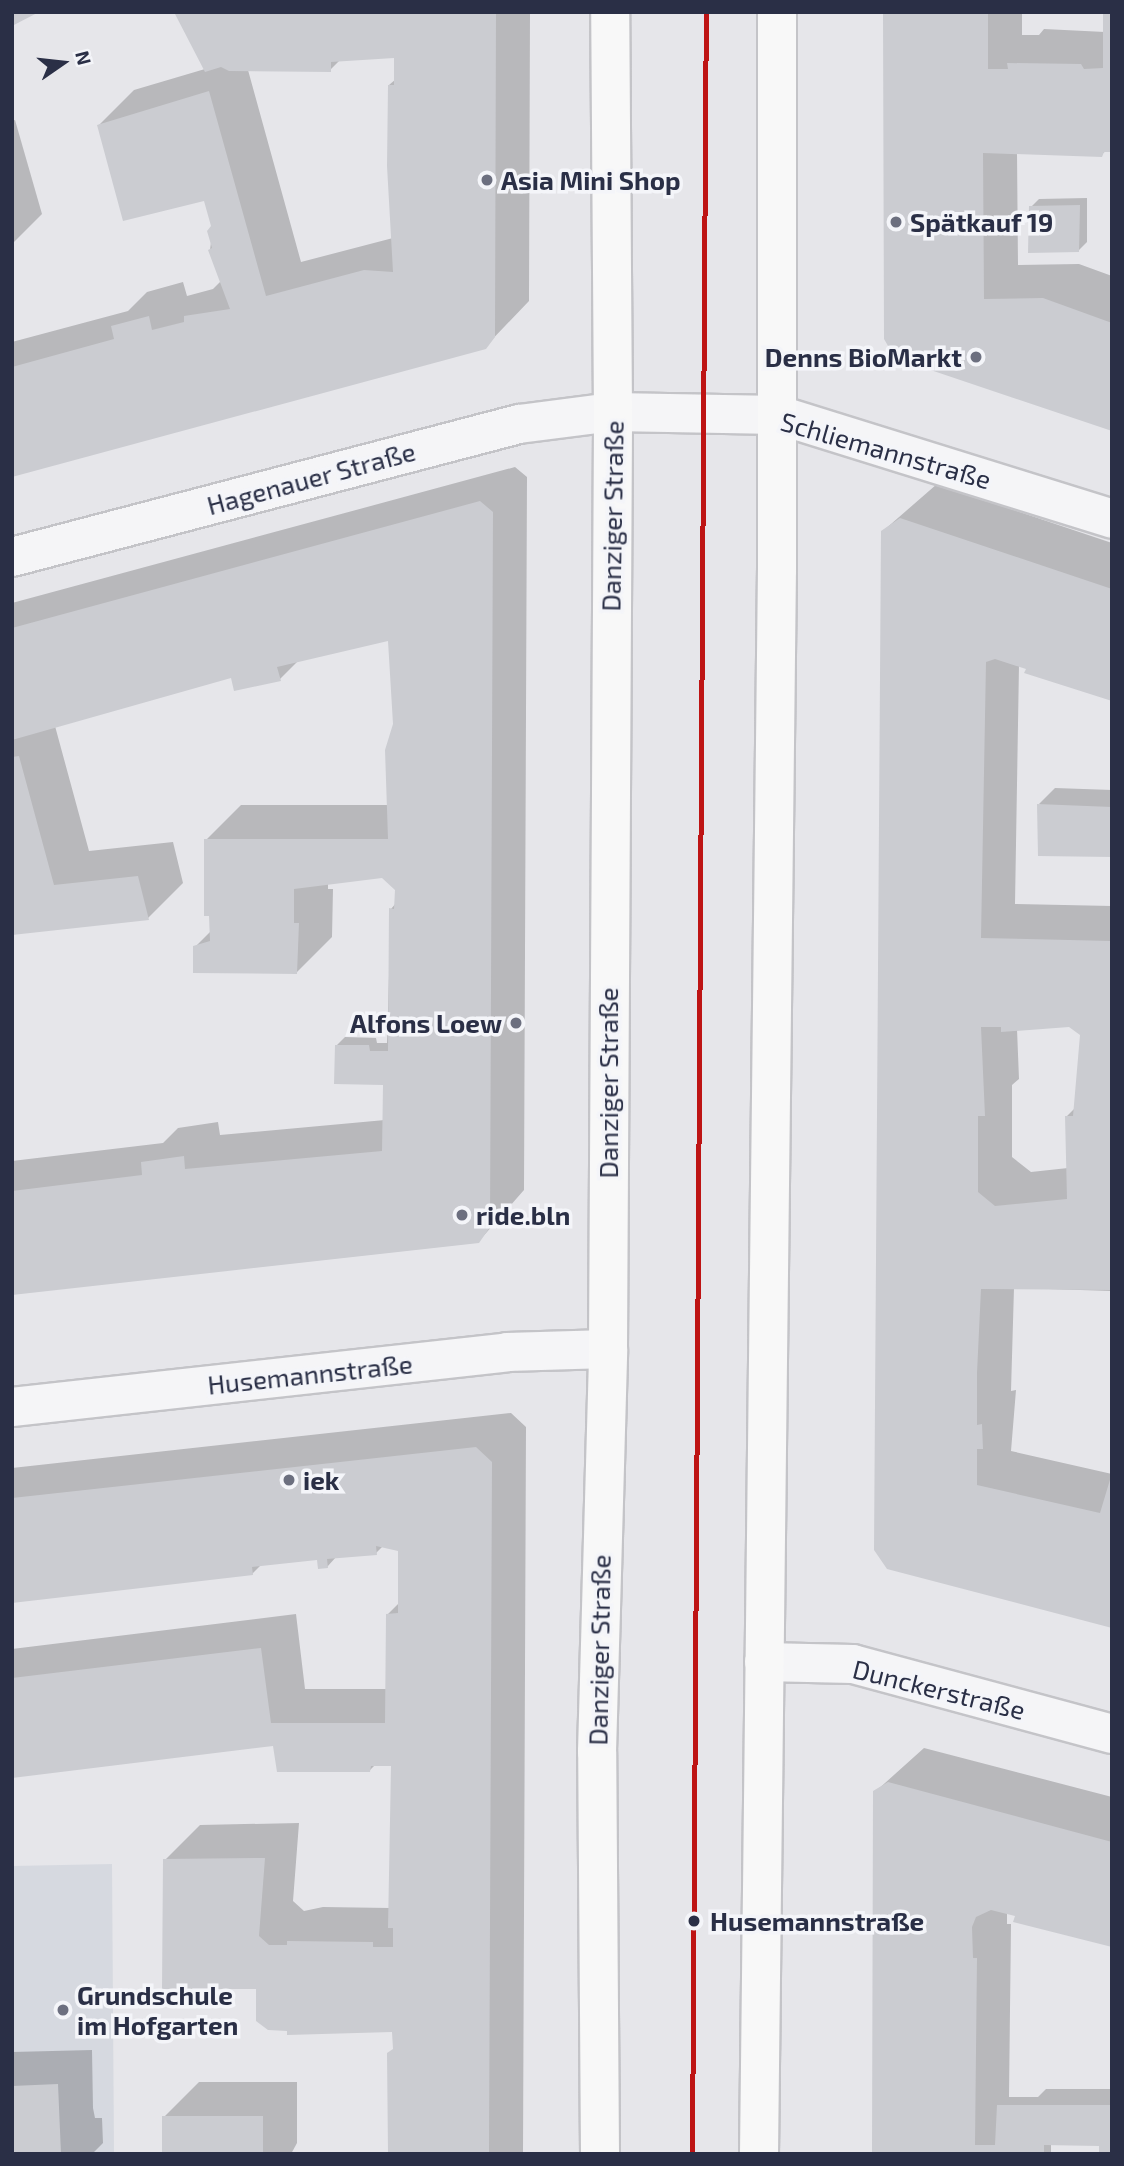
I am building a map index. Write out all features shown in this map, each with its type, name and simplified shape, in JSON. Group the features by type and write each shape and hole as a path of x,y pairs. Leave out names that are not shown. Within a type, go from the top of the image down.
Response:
{"main road":[{"name":"Danziger Straße","path":"600,2154 597,1752 608,1349 613,412 610,12"},
{"path":"759,2154 779,415 777,12"}],"street":[{"name":"Schliemannstraße","path":"613,412 779,415 850,434 1112,519"},
{"name":"Hagenauer Straße","path":"12,558 519,424 613,412"},
{"name":"Husemannstraße","path":"12,1407 507,1352 608,1349"},
{"name":"Dunckerstraße","path":"764,1662 853,1664 1112,1734"}],"shaded area":[{"name":"Grundschule im Hofgarten","path":"112,1864 114,2154 12,2154 12,1866"}],"building":[{"path":"12,12 39,12 12,26"},
{"path":"496,12 495,337 486,349 12,477 12,367 114,339 111,326 149,316 152,330 184,322 184,316 230,309 208,250 212,248 207,231 211,226 204,201 123,221 97,125 209,91 266,296 364,270 393,272 387,166 388,85 394,85 394,58 331,62 331,72 229,71 221,67 205,72 175,14"},
{"path":"883,12 988,12 988,69 1008,69 1007,63 1081,64 1084,69 1103,68 1103,12 1112,12 1112,152 1104,152 1102,157 983,153 984,299 1043,298 1112,323 1112,431 895,358 884,339"},
{"path":"1080,205 1079,252 1028,253 1029,206"},
{"path":"480,501 493,512 490,1227 479,1243 12,1295 12,1191 142,1175 141,1162 184,1156 185,1169 382,1151 383,1085 334,1084 335,1045 369,1045 370,1051 388,1051 389,908 394,909 395,890 382,878 294,889 294,923 299,923 297,974 193,973 193,946 210,941 209,916 204,916 204,839 388,839 385,750 393,724 388,641 277,667 281,681 234,691 231,678 12,740 12,628"},
{"path":"900,518 1112,589 1112,701 1024,673 1026,669 995,659 986,662 981,938 1112,941 1112,1290 981,1289 977,1425 982,1424 983,1449 977,1449 977,1485 1100,1513 1112,1473 1112,1628 887,1569 874,1550 881,531","holes":["981,1027 1001,1027 1001,1032 1069,1027 1080,1035 1073,1116 1065,1116 1067,1199 995,1206 978,1192 978,1116 985,1116"]},
{"path":"19,756 54,885 138,876 149,920 12,935 12,757"},
{"path":"1037,804 1112,807 1112,857 1038,856"},
{"path":"476,1447 492,1462 489,2154 388,2154 387,2053 393,2049 392,2032 287,2035 287,2031 268,2030 256,2021 256,1989 162,1989 163,1859 265,1858 259,1936 269,1945 287,1945 287,1941 373,1942 373,1947 393,1947 393,1928 388,1928 391,1766 371,1766 370,1772 277,1772 273,1746 12,1778 12,1678 261,1648 271,1723 385,1723 386,1614 398,1613 398,1551 376,1546 377,1555 327,1559 328,1568 318,1569 317,1560 252,1567 253,1575 12,1603 12,1498"},
{"path":"888,1782 1112,1842 1112,1947 1013,1922 1015,1916 991,1910 976,1917 972,1927 973,1958 977,1958 975,2145 995,2145 997,2105 1112,2105 1112,2154 1099,2154 1099,2146 1044,2145 1044,2154 872,2154 873,1791"},
{"path":"58,2084 61,2154 12,2154 12,2086"},
{"path":"162,2116 263,2116 263,2154 162,2154"}],"transit line":[{"path":"692,2154 706,12"}],"place":[{"name":"Asia Mini Shop","path":"487,180"},
{"name":"Spätkauf 19","path":"896,222"},
{"name":"Denns BioMarkt","path":"976,357"},
{"name":"Alfons Loew","path":"516,1023"},
{"name":"ride.bln","path":"462,1215"},
{"name":"iek","path":"289,1480"},
{"name":"Husemannstraße","path":"694,1921"},
{"name":"Grundschule im Hofgarten","path":"63,2010"}]}
